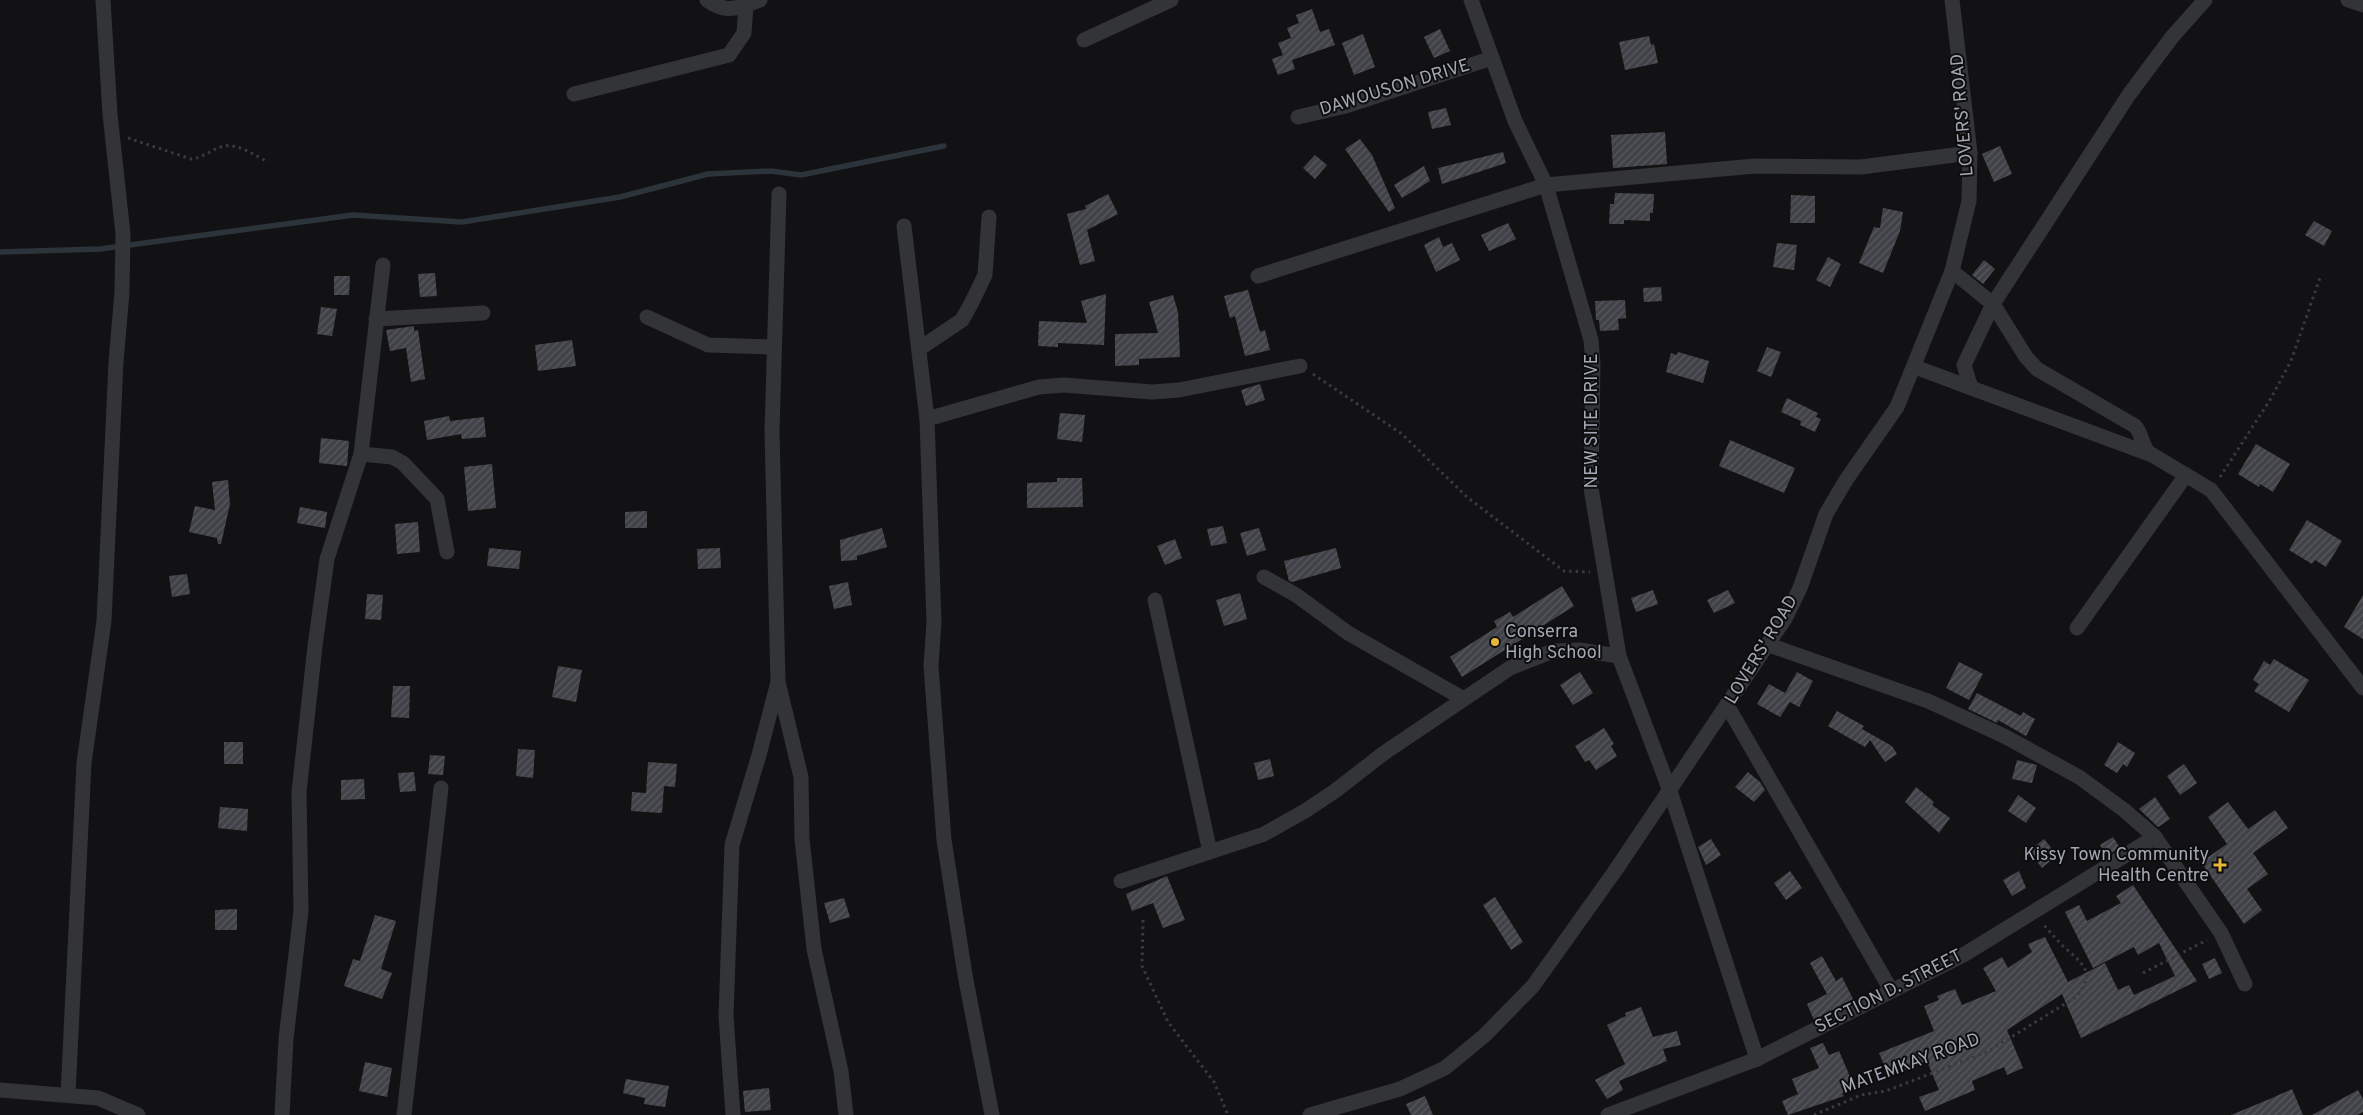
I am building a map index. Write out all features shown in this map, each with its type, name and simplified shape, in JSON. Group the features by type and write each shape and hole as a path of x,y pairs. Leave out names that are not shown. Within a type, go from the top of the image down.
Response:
{"street":[{"path":"68,1095 84,763 104,620 116,362 122,292 123,234 103,0"},
{"path":"707,0 720,8 731,9 753,3"},
{"path":"1084,40 1171,0"},
{"name":"NEW SITE DRIVE","path":"1471,0 1515,121 1546,185 1591,340 1594,364 1591,488 1619,656 1670,791 1756,1059"},
{"name":"LOVERS' ROAD","path":"1310,1115 1400,1088 1445,1068 1484,1036 1533,986 1577,926 1728,707 1786,617 1800,588 1826,514 1846,480 1897,407 1952,271 1970,201 1970,153 1952,0"},
{"path":"1971,388 1964,366 1993,304 2128,96 2172,38 2205,0"},
{"path":"2348,0 2363,5"},
{"path":"574,94 729,55 744,32 753,3"},
{"name":"DAWOUSON DRIVE","path":"1298,117 1346,106 1492,58"},
{"path":"1258,276 1546,185 1755,166 1861,167 1970,153"},
{"path":"779,194 772,430 778,682 801,777 802,839 814,949 841,1071 846,1115"},
{"path":"919,349 962,320 972,302 984,275 989,217"},
{"path":"904,226 927,419 934,622 931,666 944,840 965,975 992,1115"},
{"path":"282,1115 286,1038 301,911 299,792 315,646 327,559 361,454 383,265"},
{"path":"1952,271 1993,304 2026,358 2037,369 2135,426 2141,434 2143,447 2155,457"},
{"path":"376,319 483,313"},
{"path":"646,316 708,346 774,347"},
{"path":"927,419 1039,387 1064,385 1152,392 1179,390 1300,366"},
{"path":"1914,367 2155,457 2211,490 2363,688"},
{"path":"361,454 392,457 402,463 437,499 448,552"},
{"path":"2077,628 2186,475"},
{"path":"1264,577 1296,595 1348,633 1462,698"},
{"path":"1155,600 1210,852"},
{"path":"1769,645 1928,701 2004,736 2079,777 2155,837 2221,933 2245,984"},
{"path":"1121,881 1264,834 1305,811 1462,698 1510,668 1553,651 1579,650 1619,656"},
{"path":"733,1115 726,1016 732,845 759,755 778,682"},
{"path":"1728,707 1891,990"},
{"path":"404,1115 415,1036 441,788"},
{"name":"SECTION D. STREET","path":"1608,1115 1756,1059 1965,954 2033,914 2155,837"},
{"path":"0,1090 98,1098 138,1115"}],"path":[{"path":"113,132 191,159 198,158 225,146 238,148 268,162"},
{"path":"2211,490 2270,400 2290,361 2321,275"},
{"path":"1300,366 1402,434 1467,497 1564,571 1584,573 1603,569"},
{"name":"MATEMKAY ROAD","path":"1814,1115 1861,1095 1886,1091 1987,1052 2076,996 2085,986 2087,976 2082,962 2062,945 2033,914"},
{"path":"1143,920 1142,966 1168,1022 1214,1082 1228,1115"},
{"path":"2143,973 2221,933"}],"building":[{"path":"1312,9 1320,32 1329,29 1335,45 1292,60 1295,69 1278,75 1272,59 1283,55 1278,43 1291,38 1287,28 1299,23 1296,15"},
{"path":"1440,29 1450,51 1434,58 1424,37"},
{"path":"1363,34 1375,67 1354,75 1342,43"},
{"path":"1649,36 1651,45 1654,44 1658,63 1625,70 1619,42"},
{"path":"1446,108 1451,125 1432,129 1428,112"},
{"path":"1665,132 1667,164 1613,168 1611,135"},
{"path":"1360,139 1372,155 1395,208 1389,212 1345,149"},
{"path":"2000,146 2012,174 1994,182 1982,154"},
{"path":"1503,152 1506,163 1442,184 1438,168"},
{"path":"1315,155 1327,165 1315,179 1303,168"},
{"path":"1424,166 1430,181 1402,198 1394,185"},
{"path":"1615,193 1654,194 1653,213 1650,213 1650,221 1624,220 1624,224 1609,224 1610,204 1614,204"},
{"path":"1108,194 1118,214 1087,230 1095,261 1080,265 1067,214 1086,209 1085,206"},
{"path":"1791,195 1815,196 1815,223 1790,223"},
{"path":"1883,208 1903,212 1900,231 1883,273 1859,263 1874,227 1880,228"},
{"path":"2314,221 2332,231 2324,246 2305,235"},
{"path":"1508,223 1516,239 1489,251 1481,235"},
{"path":"1439,237 1443,247 1452,243 1460,260 1436,272 1424,245"},
{"path":"1777,243 1797,245 1794,270 1773,267"},
{"path":"1828,257 1841,264 1830,287 1816,280"},
{"path":"1984,260 1995,269 1983,284 1972,275"},
{"path":"435,273 437,296 420,297 418,274"},
{"path":"334,276 350,276 349,295 334,295"},
{"path":"1661,287 1662,301 1644,302 1643,288"},
{"path":"1248,290 1260,332 1265,330 1270,350 1245,356 1235,316 1230,318 1224,296"},
{"path":"1106,294 1104,345 1058,343 1058,347 1038,346 1039,321 1087,323 1081,301"},
{"path":"1173,295 1178,312 1180,357 1139,359 1139,365 1115,366 1115,334 1158,333 1149,302"},
{"path":"1625,300 1626,318 1618,319 1619,330 1600,331 1599,320 1596,320 1595,301"},
{"path":"321,307 337,309 332,336 317,334"},
{"path":"414,326 414,331 418,330 425,379 411,382 406,348 390,351 386,330"},
{"path":"572,340 576,366 538,371 535,345"},
{"path":"1767,347 1781,352 1771,377 1757,371"},
{"path":"1678,352 1709,361 1703,383 1666,372 1671,353 1677,355"},
{"path":"1260,384 1265,400 1246,406 1241,390"},
{"path":"1787,398 1818,413 1816,417 1821,419 1815,432 1800,425 1801,421 1781,412"},
{"path":"1060,413 1085,415 1082,442 1057,439"},
{"path":"449,416 450,421 484,417 486,437 462,439 461,434 427,440 424,421"},
{"path":"321,438 349,441 347,466 319,463"},
{"path":"1730,440 1795,468 1784,493 1719,466"},
{"path":"2256,444 2290,464 2273,492 2260,484 2259,487 2238,474"},
{"path":"492,464 496,508 468,511 464,467"},
{"path":"1057,478 1082,478 1083,507 1027,508 1027,483 1057,482"},
{"path":"228,480 230,504 221,544 218,544 217,538 189,532 195,506 215,510 212,482"},
{"path":"300,507 327,512 325,528 297,523"},
{"path":"647,511 647,528 625,528 625,512"},
{"path":"2307,520 2342,541 2326,567 2315,560 2312,564 2289,550"},
{"path":"418,522 420,552 397,554 395,524"},
{"path":"1223,526 1227,543 1211,546 1207,529"},
{"path":"882,528 887,547 857,556 857,560 841,561 840,540"},
{"path":"1259,528 1266,550 1247,556 1240,533"},
{"path":"1175,539 1182,558 1165,565 1157,546"},
{"path":"489,548 521,551 519,569 487,566"},
{"path":"720,548 721,568 698,569 697,549"},
{"path":"1336,548 1341,568 1292,582 1289,581 1284,561"},
{"path":"187,574 190,594 172,597 169,576"},
{"path":"848,582 852,605 834,609 829,586"},
{"name":"Conserra High School","path":"1562,586 1574,606 1462,677 1450,657 1497,627 1494,621 1510,612 1513,617"},
{"path":"1653,590 1658,604 1636,612 1631,598"},
{"path":"1728,590 1735,603 1714,613 1707,600"},
{"path":"1240,593 1247,619 1224,626 1216,600"},
{"path":"367,594 383,595 381,620 365,619"},
{"path":"2363,595 2363,639 2344,627"},
{"path":"2274,659 2309,680 2289,712 2254,691 2259,684 2253,680 2264,661 2270,665"},
{"path":"1959,662 1983,674 1969,700 1946,688"},
{"path":"558,666 582,670 576,702 552,697"},
{"path":"1580,672 1593,693 1573,705 1560,685"},
{"path":"1797,672 1813,681 1799,707 1790,702 1780,717 1757,704 1769,684 1785,693"},
{"path":"393,686 410,686 409,718 391,717"},
{"path":"1977,693 2021,716 2023,712 2035,719 2026,736 1998,720 1997,723 1968,709"},
{"path":"1837,711 1864,726 1862,729 1892,746 1897,754 1885,762 1870,740 1865,747 1828,726"},
{"path":"1604,728 1614,744 1611,746 1617,756 1596,770 1589,760 1585,762 1575,746"},
{"path":"224,742 243,742 243,764 224,764"},
{"path":"2118,742 2135,753 2127,767 2123,764 2117,773 2104,765"},
{"path":"518,749 535,750 533,778 516,776"},
{"path":"430,755 445,756 443,775 428,774"},
{"path":"1270,759 1274,776 1258,780 1254,763"},
{"path":"2017,760 2037,765 2032,783 2012,779"},
{"path":"648,762 677,764 675,787 664,786 662,813 631,811 632,792 646,793"},
{"path":"2184,764 2197,783 2180,795 2167,776"},
{"path":"414,772 416,791 400,792 398,773"},
{"path":"1748,772 1760,782 1765,790 1754,802 1735,787"},
{"path":"364,779 365,799 341,800 341,780"},
{"path":"1916,787 1934,802 1932,805 1950,818 1939,833 1905,802"},
{"path":"2018,795 2036,808 2026,823 2008,811"},
{"path":"2155,797 2170,819 2158,827 2139,809"},
{"name":"Kissy Town Community Health Centre","path":"2228,802 2248,829 2275,810 2288,828 2253,853 2268,874 2247,889 2262,910 2244,924 2201,862 2227,844 2208,817"},
{"path":"220,807 248,809 247,831 218,828"},
{"path":"2113,837 2120,848 2106,856 2100,845"},
{"path":"1711,839 1721,855 1706,865 1698,847"},
{"path":"2044,839 2057,855 2042,868 2029,851"},
{"path":"1790,871 1802,888 1786,900 1774,883"},
{"path":"2019,871 2026,888 2012,896 2003,880"},
{"path":"1167,876 1185,920 1163,928 1153,903 1132,911 1126,894"},
{"path":"2133,885 2197,981 2081,1038 2062,994 2007,1030 2023,1068 2007,1075 2004,1067 1972,1081 1975,1090 1925,1111 1919,1097 1939,1090 1927,1061 1889,1077 1879,1053 1934,1031 1924,1006 1939,1000 1937,996 1955,989 1962,1005 1996,991 1983,968 2002,957 2008,968 2032,952 2028,944 2045,937 2068,982 2105,963 2118,990 2129,985 2134,995 2175,976 2159,943 2138,955 2134,947 2093,968 2065,912 2079,905 2087,921 2121,903 2116,896"},
{"path":"1495,897 1523,942 1511,950 1483,905"},
{"path":"844,898 850,917 830,923 824,903"},
{"path":"237,909 237,930 215,930 215,910"},
{"path":"375,915 396,921 381,969 392,973 382,999 344,986 353,959 360,961"},
{"path":"1822,956 1836,981 1842,977 1853,999 1814,1020 1807,1004 1827,994 1810,963"},
{"path":"2215,958 2222,973 2209,979 2202,964"},
{"path":"1641,1007 1653,1037 1677,1031 1681,1045 1663,1049 1667,1061 1619,1081 1623,1090 1607,1099 1595,1080 1625,1064 1607,1025 1626,1016 1625,1013"},
{"path":"1823,1043 1829,1055 1839,1051 1854,1086 1842,1094 1844,1096 1788,1115 1782,1101 1798,1094 1792,1079 1819,1068 1810,1048"},
{"path":"365,1062 392,1068 387,1097 359,1091"},
{"path":"626,1079 669,1086 665,1107 644,1104 645,1098 623,1093"},
{"path":"769,1088 771,1110 745,1112 743,1091"},
{"path":"2292,1089 2303,1115 2231,1115 2272,1098"},
{"path":"2358,1090 2363,1099 2363,1112 2357,1115 2312,1115"},
{"path":"1425,1096 1433,1115 1411,1115 1406,1104"}],"waterway":[{"path":"0,252 100,249 353,215 462,222 620,197 708,174 771,171 801,175 944,146"}],"place":[{"name":"Conserra High School","path":"1495,642"},
{"name":"Kissy Town Community Health Centre","path":"2220,865"}]}
